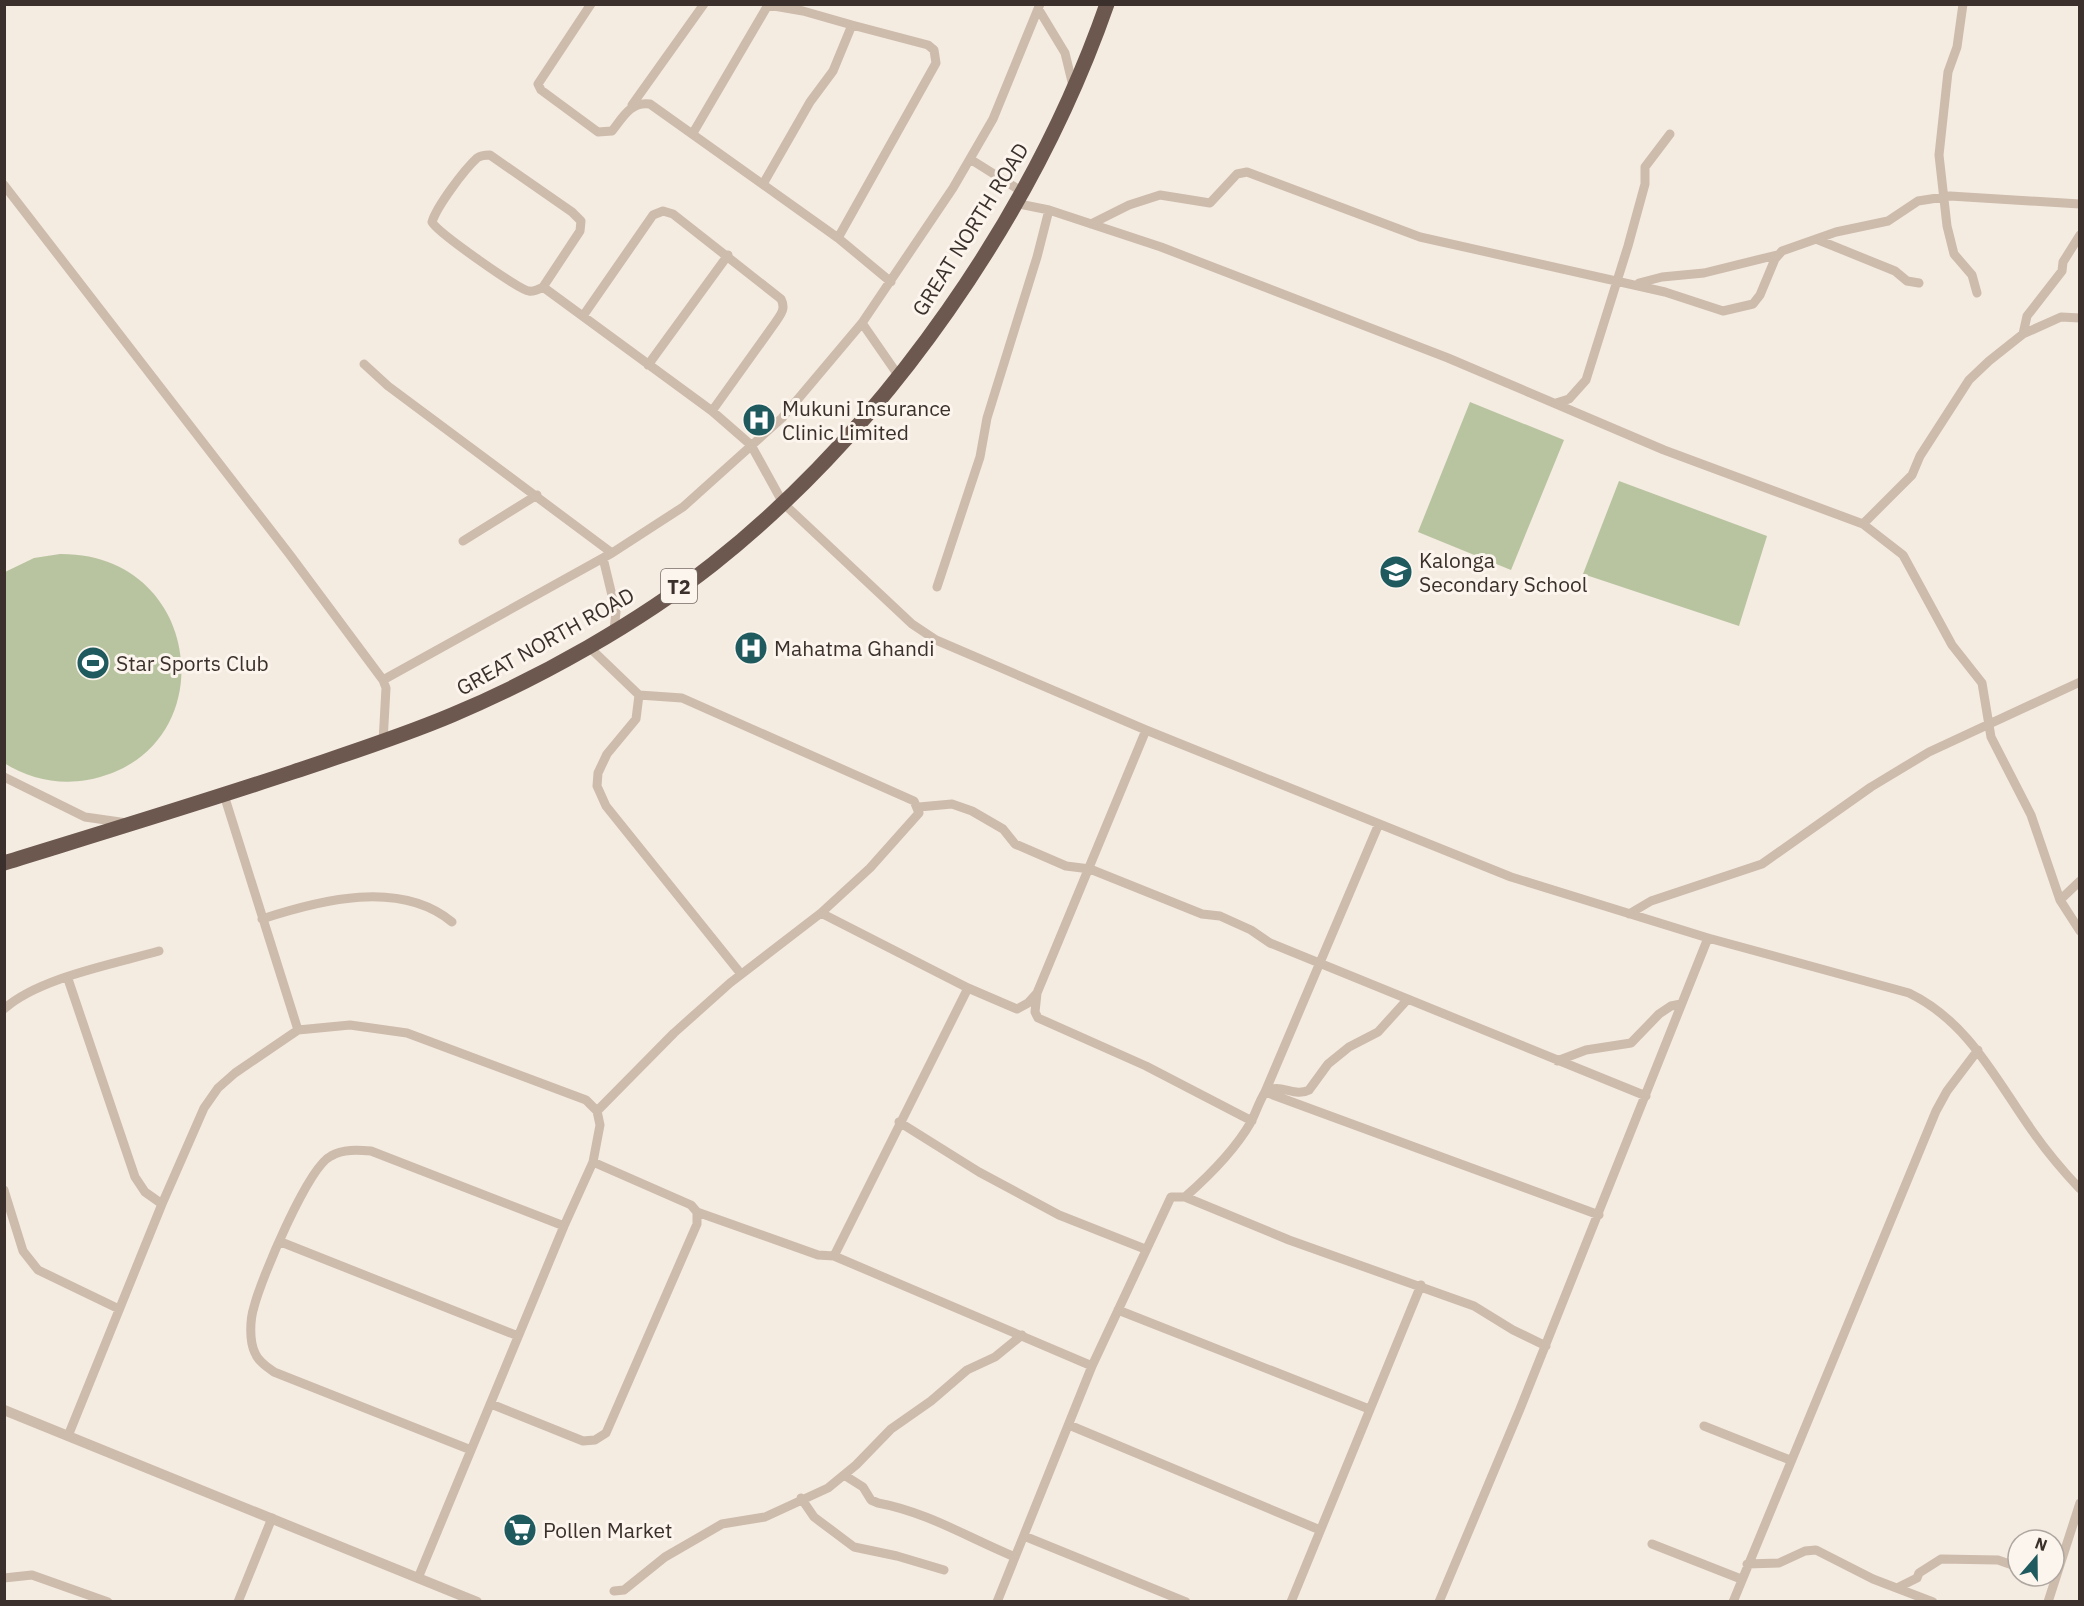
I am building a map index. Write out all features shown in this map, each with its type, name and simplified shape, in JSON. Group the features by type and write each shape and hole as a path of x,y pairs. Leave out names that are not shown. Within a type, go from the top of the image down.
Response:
{"highway":[{"name":"GREAT NORTH ROAD","path":"4,863 224,795 383,742 501,693 588,646 711,565 783,503 898,375 950,308 1051,140 1107,4"}],"street":[{"path":"591,4 538,84 541,90 598,132 612,130 704,4"},
{"path":"1963,4 1957,47 1948,72 1940,155 1947,226 1954,254 1972,275 1977,293"},
{"path":"693,133 768,5 803,11 928,45 933,50 936,63 838,238"},
{"path":"1039,7 1065,53 1074,87"},
{"path":"383,681 607,556 682,507 782,418 862,323 970,159 993,119 1039,7"},
{"path":"763,184 810,102 833,71 852,26"},
{"path":"631,107 641,102 650,104 838,238 891,282"},
{"path":"1556,403 1569,399 1586,380 1645,184 1645,167 1670,134"},
{"path":"483,155 490,155 572,212 581,221 580,231 543,287 535,291 524,290 470,254 432,222 438,210 477,158 483,155"},
{"path":"970,159 1018,197 1049,210 1161,247 1448,358 1664,450 1863,524 1903,555 1952,645 1982,683 1996,749 2031,815 2060,900 2079,931"},
{"path":"1091,224 1129,205 1160,195 1210,203 1242,171 1420,237 1665,292 1713,310 1730,311 1753,304 1777,255"},
{"path":"4,185 290,555 383,681 386,688 383,742"},
{"path":"1632,284 1662,277 1704,273 1777,255 1816,239 1888,221 1918,201 1945,198 2079,204"},
{"path":"937,587 980,457 987,418 1031,278 1049,210"},
{"path":"583,316 653,215 663,211 673,214 729,255 781,299 783,310 712,411"},
{"path":"2023,334 2027,316 2062,272 2063,262 2079,235"},
{"path":"1816,239 1895,272 1907,281 1919,283"},
{"path":"648,365 729,255"},
{"path":"543,287 712,411 751,445 783,503 923,633 1146,730 1511,878 1708,938 1909,993 1930,1003 1949,1017 1996,1072 2033,1132 2079,1190"},
{"path":"1863,524 1912,475 1920,456 1969,380 2006,345 2023,334 2061,317 2079,318"},
{"path":"862,323 898,375"},
{"path":"364,364 388,386 537,495 607,556 616,612 614,630"},
{"path":"463,541 537,495"},
{"path":"588,646 639,695 682,698 915,801 919,807 919,813 906,831 870,868 821,913 741,974 674,1033 597,1111"},
{"path":"1629,914 1651,901 1762,864 1871,787 1929,752 2079,682"},
{"path":"639,695 636,719 604,759 597,786 606,806 741,974"},
{"path":"1017,1009 1028,1004 1037,993 1146,730"},
{"path":"4,777 85,818 129,823"},
{"path":"224,795 298,1030"},
{"path":"919,807 936,804 963,808 1003,828 1015,844 1066,866 1090,869 1202,914 1228,920 1251,930 1270,943 1646,1096"},
{"path":"1185,1197 1208,1177 1252,1121 1378,826"},
{"path":"2060,900 2079,881"},
{"path":"262,919 333,898 365,896 396,899 440,911 452,922"},
{"path":"821,913 968,988 1146,1066 1252,1121"},
{"path":"1439,1602 1546,1346 1708,938"},
{"path":"4,1009 32,991 159,951"},
{"path":"68,978 135,1178 145,1192 162,1204"},
{"path":"834,1256 968,988"},
{"path":"1036,1016 1037,993"},
{"path":"1265,1092 1277,1088 1295,1094 1309,1090 1328,1064 1349,1047 1378,1032 1407,1000"},
{"path":"1557,1061 1586,1050 1631,1043 1659,1014 1671,1006 1681,1004"},
{"path":"68,1436 193,1129 218,1088 235,1073 298,1030 350,1025 407,1033 586,1100 597,1111 600,1125 593,1162 564,1226 418,1578"},
{"path":"1732,1602 1936,1111 1947,1091 1978,1050"},
{"path":"1265,1092 1599,1215"},
{"path":"899,1122 979,1172 1059,1215 1145,1249"},
{"path":"471,1450 274,1372 263,1364 255,1354 252,1341 253,1308 280,1242 304,1186 331,1155 354,1149 371,1151 564,1226"},
{"path":"593,1162 691,1205 697,1212 818,1255 834,1256 1092,1366"},
{"path":"4,1190 23,1251 38,1270 119,1309"},
{"path":"997,1602 1092,1366 1171,1197 1185,1197 1289,1240 1421,1285 1474,1306 1513,1330 1546,1346"},
{"path":"491,1404 583,1441 595,1440 606,1433 697,1224 697,1212"},
{"path":"280,1242 518,1336"},
{"path":"1291,1602 1421,1285"},
{"path":"1118,1310 1369,1410"},
{"path":"614,1591 624,1590 665,1557 722,1524 765,1517 801,1498 828,1488 891,1429 931,1401 967,1370 995,1357 1022,1335"},
{"path":"4,1410 477,1602"},
{"path":"1069,1425 1320,1530"},
{"path":"1704,1426 1790,1460"},
{"path":"844,1475 863,1487 871,1500 921,1514 972,1540 1015,1557"},
{"path":"801,1498 814,1517 854,1547 897,1556 944,1570"},
{"path":"2066,1540 2079,1503"},
{"path":"237,1602 272,1518"},
{"path":"1024,1536 1186,1602"},
{"path":"1652,1544 1741,1579"},
{"path":"1747,1564 1779,1563 1805,1551 1816,1550 1897,1588 1933,1602"},
{"path":"1897,1588 1917,1578 1919,1573 1941,1559 1998,1560 2006,1563"},
{"path":"4,1578 32,1575 108,1602"}],"green space":[{"path":"1470,402 1564,440 1511,570 1418,532"},
{"path":"1619,481 1767,536 1739,626 1583,574"},
{"name":"Star Sports Club","path":"60,554 109,562 146,585 170,618 181,657 178,697 162,734 132,763 87,780 66,782 34,777 4,763 5,572 34,558"}],"place":[{"name":"Mukuni Insurance Clinic Limited","path":"759,420"},
{"name":"Kalonga Secondary School","path":"1396,572"},
{"name":"Mahatma Ghandi","path":"751,648"},
{"name":"Star Sports Club","path":"93,663"},
{"name":"Pollen Market","path":"520,1530"}]}
